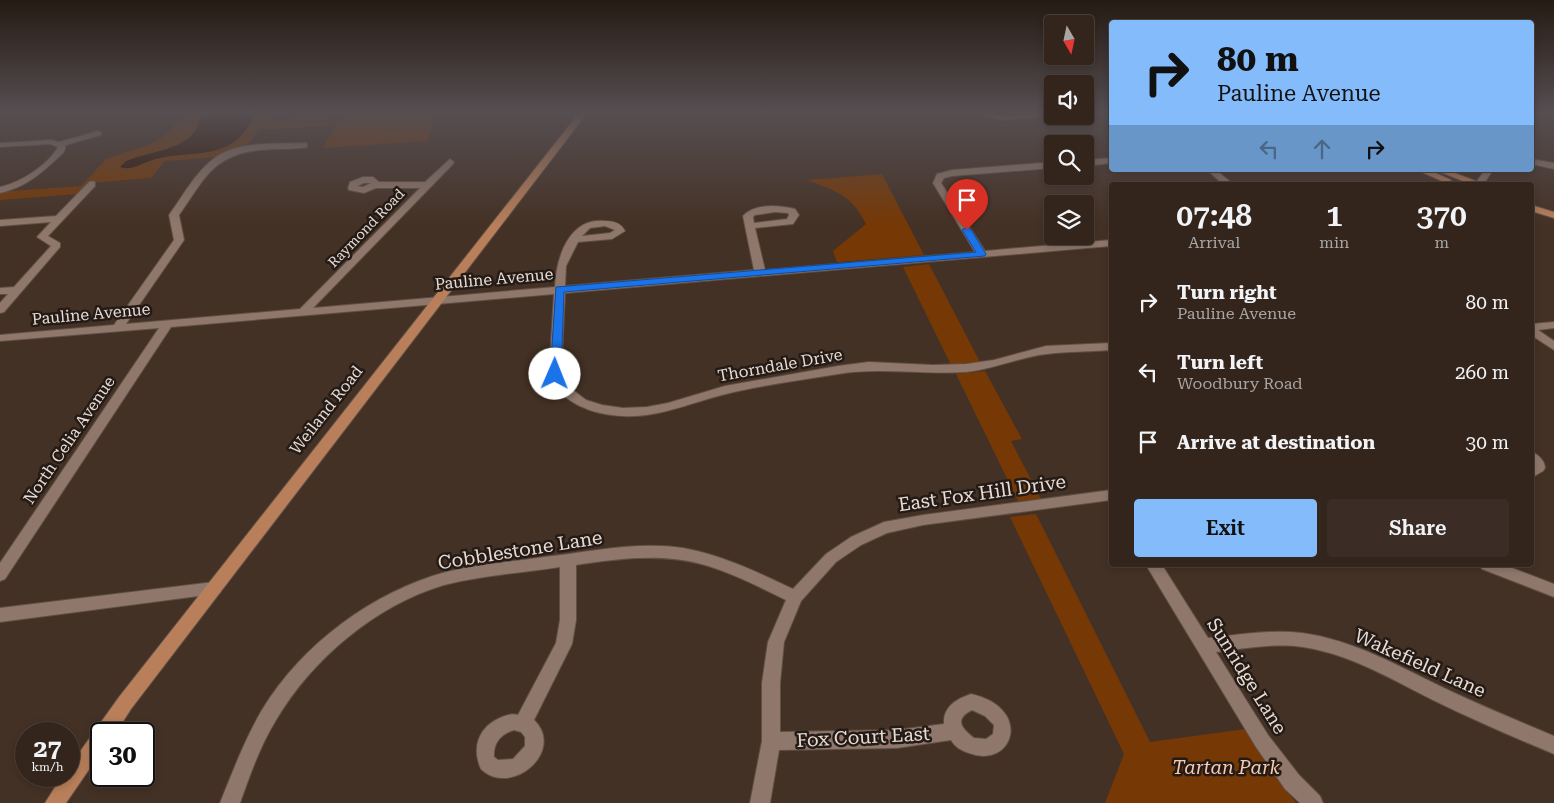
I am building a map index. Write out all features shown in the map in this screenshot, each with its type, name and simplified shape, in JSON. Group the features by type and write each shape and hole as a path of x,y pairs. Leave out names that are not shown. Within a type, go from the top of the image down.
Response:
{"main road":[{"name":"Weiland Road","path":"113,722 214,588 554,150"},
{"path":"1426,172 1454,182"},
{"path":"1444,172 1472,182"},
{"path":"1534,202 1554,208"},
{"path":"1534,209 1554,215"},
{"path":"55,803 90,753"}],"street":[{"path":"0,190 29,180 60,150"},
{"path":"117,328 179,240 174,215 209,168 222,157 238,152 252,150"},
{"path":"1094,162 1109,161"},
{"name":"Raymond Road","path":"303,312 450,162"},
{"path":"1534,162 1554,166"},
{"path":"982,254 937,183 940,176 952,173 1044,166"},
{"path":"1214,172 1226,182"},
{"path":"0,310 57,245 42,237 92,184"},
{"path":"375,185 428,185"},
{"path":"0,223 58,219"},
{"path":"750,226 760,272"},
{"name":"Thorndale Drive","path":"574,239 561,266 555,374 559,385 582,403 601,409 623,412 662,408 725,390 869,366 933,369 966,368 994,364 1046,350 1109,347"},
{"name":"Pauline Avenue","path":"0,338 1109,243"},
{"path":"0,291 18,290"},
{"name":"North Celia Avenue","path":"0,575 167,324"},
{"path":"1534,331 1554,325"},
{"path":"1534,332 1552,344"},
{"path":"1534,460 1538,468 1534,471"},
{"name":"East Fox Hill Drive","path":"760,803 771,741 771,683 776,642 795,597 831,558 856,542 884,528 923,520 1109,496"},
{"name":"Cobblestone Lane","path":"230,803 248,756 276,704 308,665 336,639 397,600 432,583 466,574 630,554 663,553 699,557 721,564 795,597"},
{"path":"523,723 556,664 564,644 568,620 568,561"},
{"name":"Sunridge Lane","path":"1155,567 1262,742 1292,782 1313,803"},
{"path":"1491,567 1554,591"},
{"path":"0,615 214,588"},
{"name":"Wakefield Lane","path":"1203,646 1274,638 1304,640 1330,646 1372,662 1484,716 1554,745"},
{"name":"Fox Court East","path":"771,741 897,739 955,732"}],"green space":[{"path":"132,150 238,150 218,157 165,161 151,178 90,183 79,194 0,200 0,193 11,191 81,186 106,159"},
{"path":"882,174 924,255 837,262 833,251 866,224 849,200 835,191 807,180"},
{"path":"929,264 980,362 951,365 903,267"},
{"path":"985,371 1022,439 1011,441 1041,499 1018,501 956,374"},
{"name":"Tartan Park","path":"1036,514 1150,742 1245,729 1267,764 1296,803 1105,803 1124,754 1010,517"}],"shaded area":[{"path":"161,150 214,150 160,158 132,168 120,167 126,161"}],"route":[{"path":"555,374 560,290 982,254 967,230"}]}
